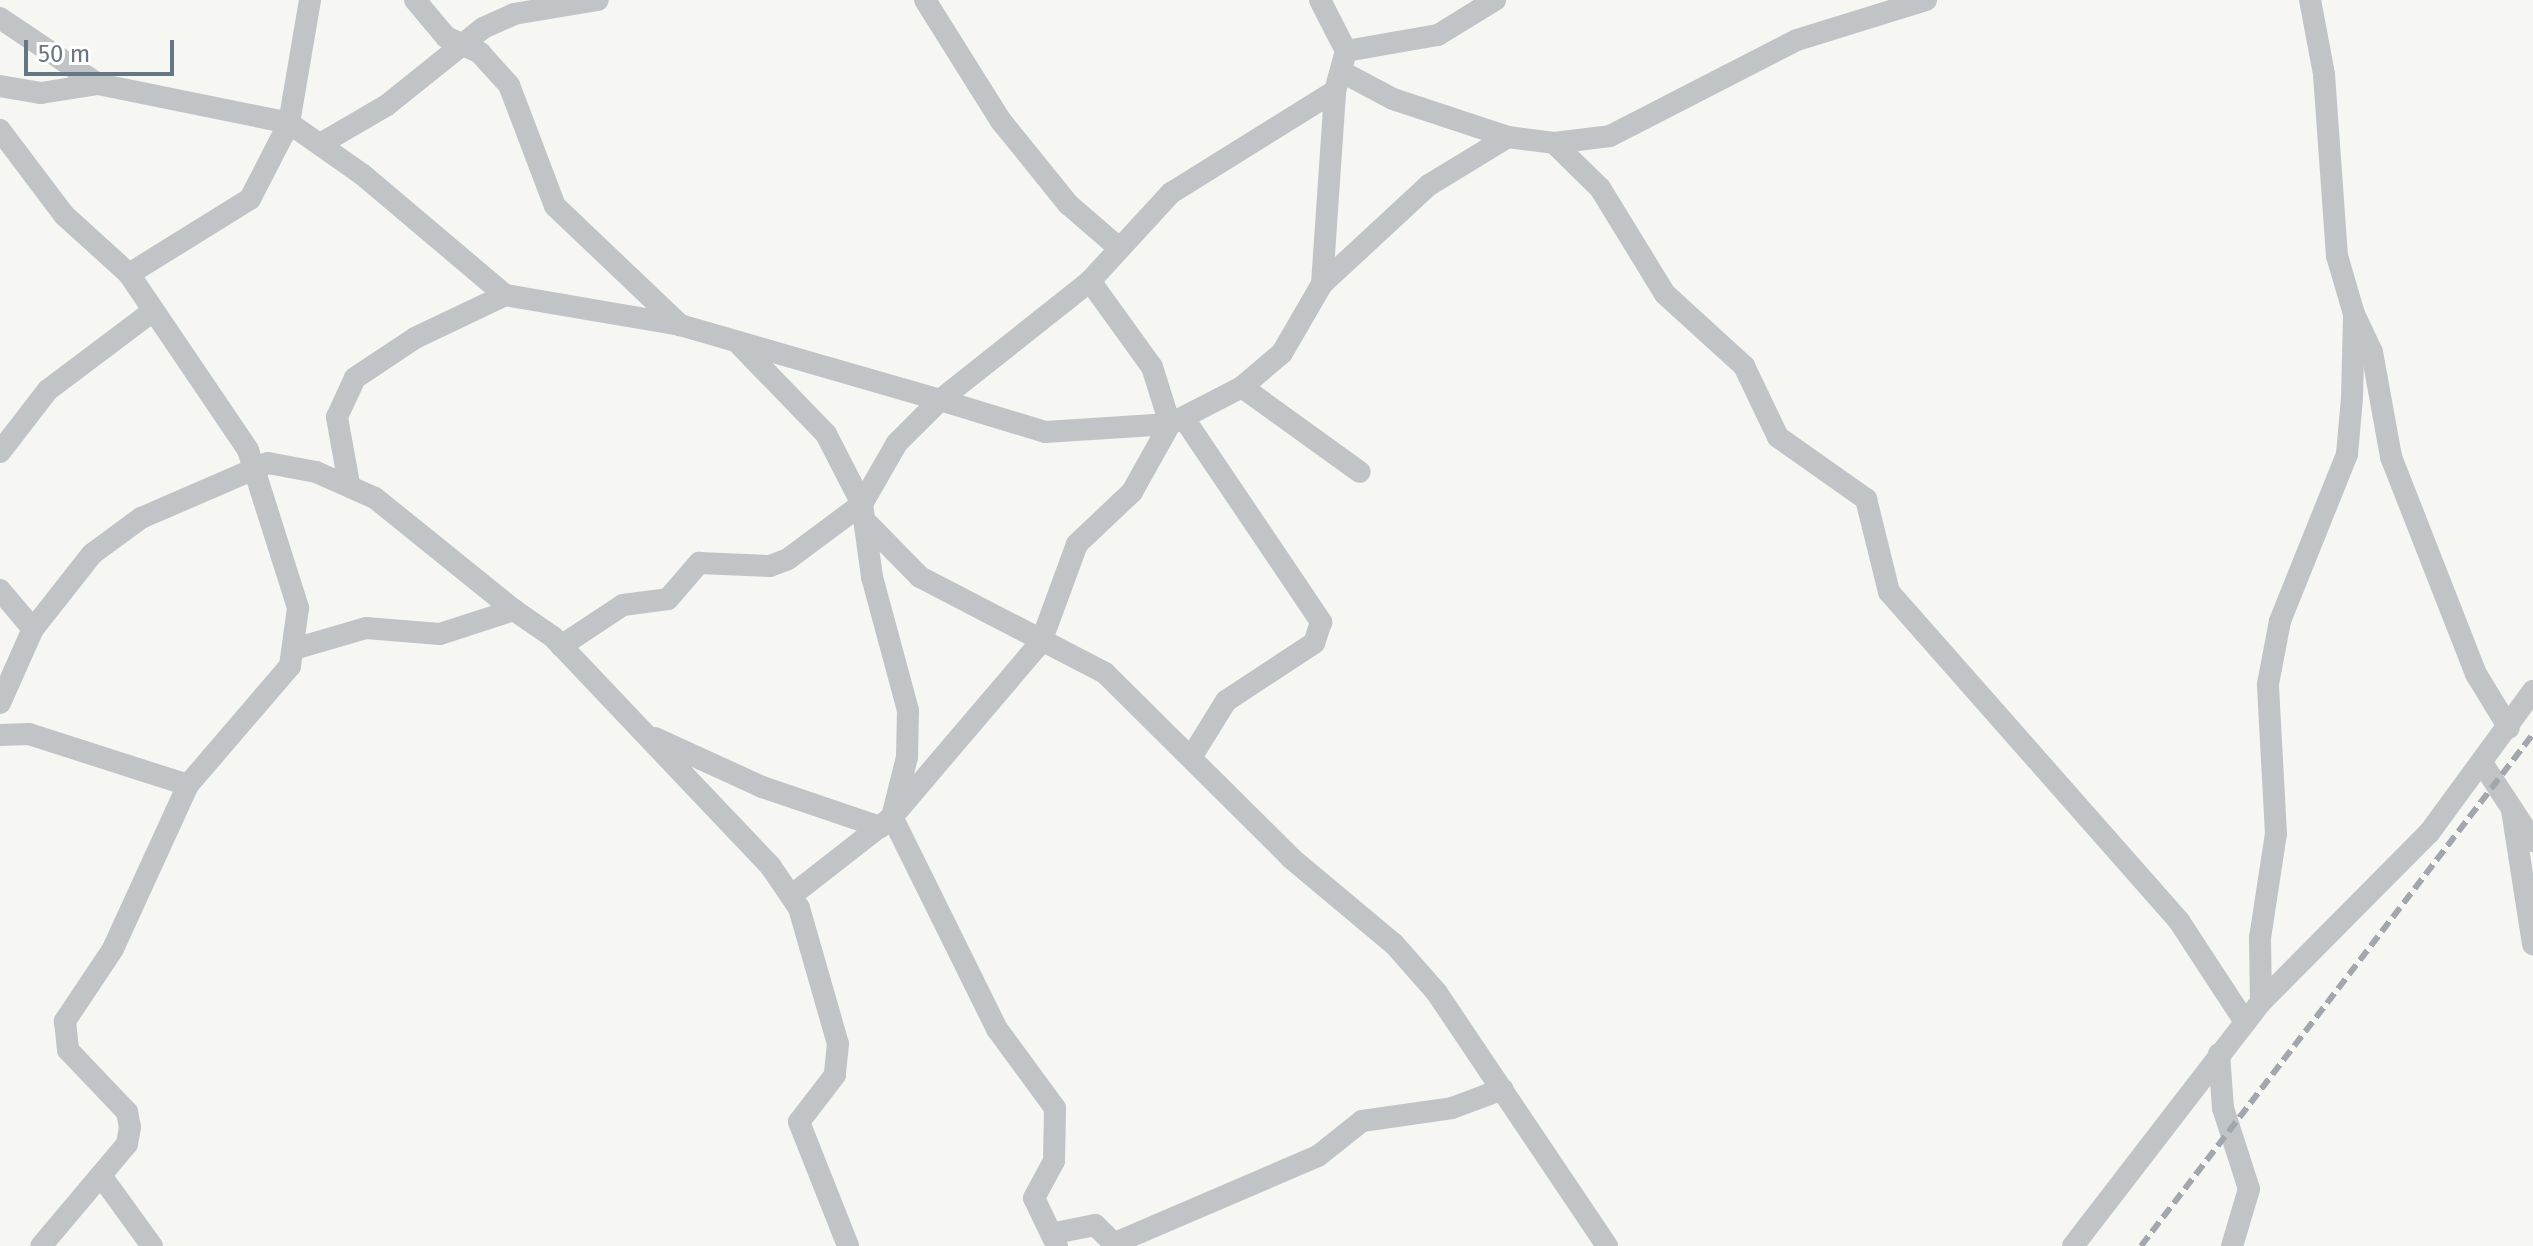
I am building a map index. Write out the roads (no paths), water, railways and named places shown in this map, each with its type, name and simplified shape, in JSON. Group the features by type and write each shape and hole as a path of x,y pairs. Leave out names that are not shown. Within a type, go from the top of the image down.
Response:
{"street":[{"path":"129,274 235,215 266,175 289,123 310,0"},
{"path":"415,0 460,47 480,53 509,85 555,206 680,325"},
{"path":"322,143 387,105 460,47 514,14 598,0"},
{"path":"925,0 1001,121 1068,204 1119,248"},
{"path":"1320,0 1342,72 1322,284"},
{"path":"886,822 907,757 908,710 872,577 864,513 897,443 940,400 1090,281 1171,193 1342,72 1438,35 1495,0"},
{"path":"1342,72 1393,99 1508,137 1554,143 1610,136 1797,40 1926,0"},
{"path":"2310,0 2324,74 2337,256 2354,314 2372,352 2391,457 2476,674 2509,728"},
{"path":"0,18 98,84"},
{"path":"0,86 41,93 98,84 289,123 322,143 505,295 680,325 1045,432 1177,422 1242,387 1282,353 1322,284 1429,185 1508,137"},
{"path":"0,130 64,215 129,274 256,466 298,608 294,649 279,685 188,785 113,949 65,1021 68,1050 127,1112 127,1144 41,1246"},
{"path":"1554,143 1600,188 1665,294 1744,366 1778,437 1866,499 1889,592 2179,921 2245,1022"},
{"path":"1090,281 1152,367 1177,422 1321,622 1314,643 1226,701 1192,756"},
{"path":"349,484 337,417 355,378 415,338 505,295"},
{"path":"0,452 48,390 153,311"},
{"path":"2261,1002 2260,938 2276,834 2268,684 2280,621 2347,454 2354,314"},
{"path":"739,344 826,434 864,513 920,577 1105,673 1192,756 1291,858 1416,967 1503,1089 1607,1246"},
{"path":"1242,387 1360,472"},
{"path":"792,895 886,822 1041,642 1077,544 1132,492 1177,422"},
{"path":"0,703 33,629 92,554 141,518 256,466 287,465 349,484 561,646 792,895 839,1062 803,1109 801,1143 831,1191 848,1246"},
{"path":"561,646 623,605 668,599 699,563 778,564 864,513"},
{"path":"0,590 33,629"},
{"path":"294,649 366,628 440,634 514,610"},
{"path":"2073,1246 2261,1002 2429,833 2484,766 2533,691"},
{"path":"636,728 762,787 886,822 997,1029 1055,1108 1054,1161 1034,1198 1056,1240 1095,1225 1116,1244 1318,1156 1362,1121 1452,1108 1503,1089"},
{"path":"0,735 29,734 188,785"},
{"path":"2484,766 2533,841"},
{"path":"2512,810 2533,944"},
{"path":"2219,1054 2228,1131 2249,1189 2232,1246"},
{"path":"102,1177 152,1246"}],"railway":[{"path":"2141,1246 2533,734"}]}
